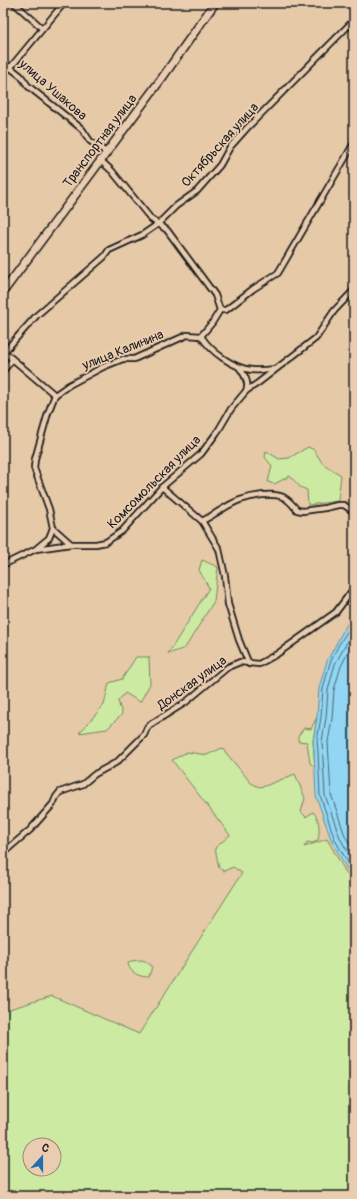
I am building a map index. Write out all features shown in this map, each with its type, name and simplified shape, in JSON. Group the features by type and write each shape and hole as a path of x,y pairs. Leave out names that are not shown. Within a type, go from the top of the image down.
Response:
{"main road":[{"name":"Транспортная улица","path":"3,292 162,78 215,3"}],"street":[{"path":"14,3 42,28"},
{"path":"10,68 64,3"},
{"name":"Октябрьская улица","path":"4,352 37,315 109,250 142,236 158,224 176,206 197,191 220,164 230,147 247,128 354,20"},
{"name":"улица Ушакова","path":"3,62 20,76 28,86 82,129 90,140 106,152"},
{"path":"220,310 226,310 252,289 278,273 354,143"},
{"path":"100,160 112,171 151,219 167,230 215,295 220,310"},
{"name":"Комсомольская улица","path":"3,565 36,549 71,544 96,544 106,542 122,531 162,487 201,454 218,431 231,409 246,391 316,338 334,311 354,290"},
{"path":"220,310 212,323 201,336 207,344 221,356 239,367 244,373 248,387 246,391"},
{"name":"улица Калинина","path":"55,395 69,384 103,367 123,359 134,359 187,335 201,336"},
{"path":"4,352 55,395 48,413 35,459 34,468 49,509 53,528 49,538 36,549"},
{"path":"3,371 12,360"},
{"path":"239,367 260,371 274,369"},
{"path":"162,487 202,521 219,549 225,576 228,604 239,640 249,664"},
{"path":"202,521 223,508 240,500 256,496 272,495 282,496 290,501 297,510 303,511 344,505 354,512"},
{"path":"53,528 71,544"},
{"name":"Донская улица","path":"3,855 10,846 30,830 60,792 83,784 95,774 117,762 144,734 151,724 186,702 228,667 240,662 259,664 277,654 336,612 354,588"}],"green space":[{"path":"308,447 314,450 323,464 341,475 338,501 308,505 307,490 300,487 290,476 274,484 268,482 272,466 265,457 266,451 279,459 289,458"},
{"path":"202,560 218,567 214,601 185,648 168,654 209,588 199,570"},
{"path":"136,657 149,657 150,684 140,702 125,693 118,701 122,714 107,729 79,733 104,705 109,683 122,679"},
{"path":"317,717 313,741 315,767 310,763 307,742 298,741 298,736 304,728 311,729"},
{"path":"222,748 251,783 259,787 295,774 305,798 301,812 306,817 313,812 319,825 318,840 313,843 307,842 304,847 327,839 354,887 354,1196 3,1196 3,1011 52,996 139,1034 242,873 233,867 224,871 219,868 215,848 230,835 172,760 187,752 207,755"},
{"path":"141,960 152,966 149,977 136,974 130,969 128,963 131,961"}],"water":[{"path":"354,613 354,882 332,842 316,796 313,741 317,717 319,688 327,661"}]}
